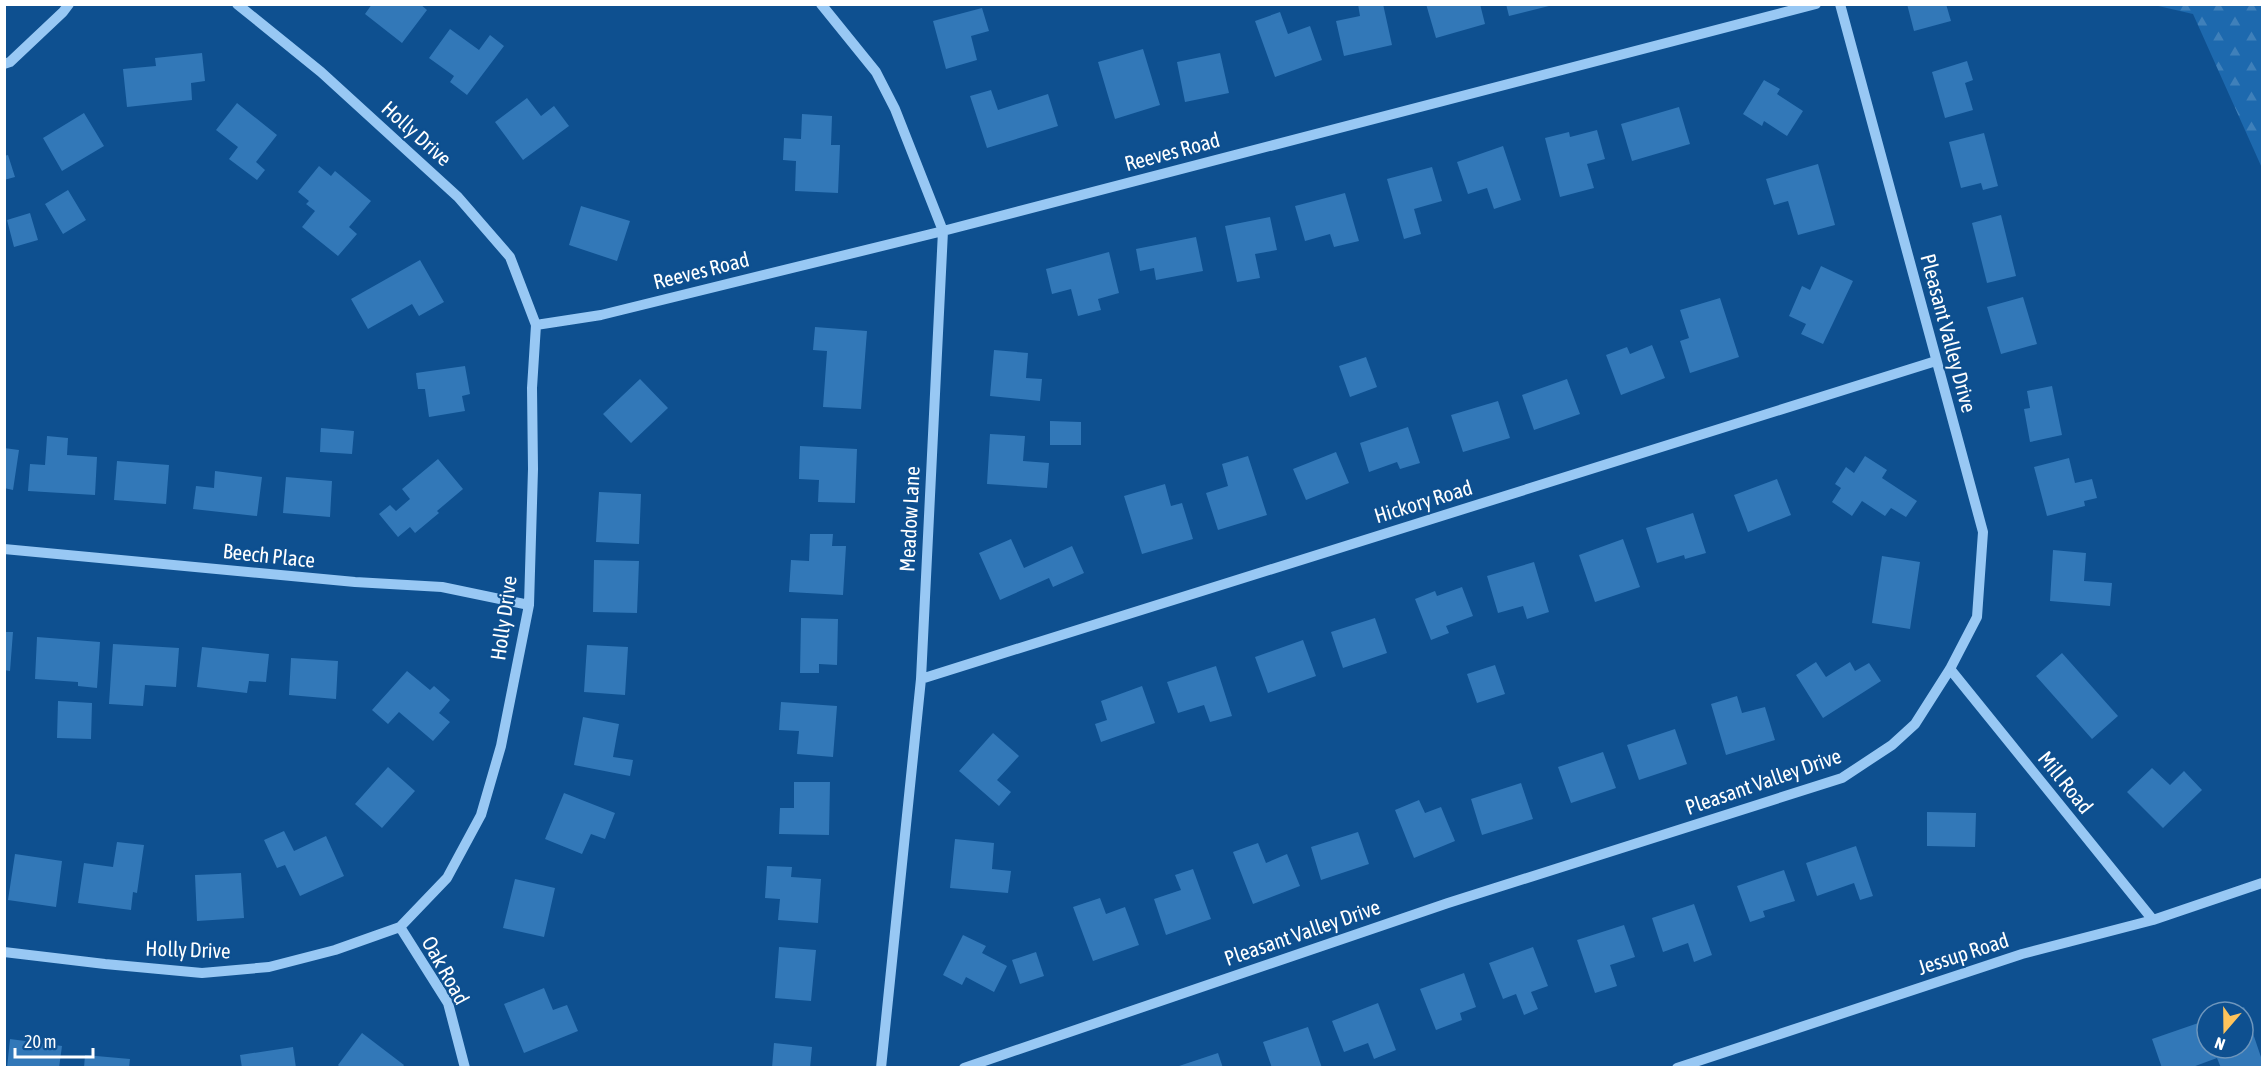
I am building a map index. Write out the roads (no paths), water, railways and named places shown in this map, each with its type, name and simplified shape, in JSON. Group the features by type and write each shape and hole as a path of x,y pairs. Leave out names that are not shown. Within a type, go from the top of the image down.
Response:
{"street":[{"path":"4,64 10,62 69,4"},
{"name":"Holly Drive","path":"4,952 202,973 269,967 335,950 400,927 447,878 481,815 501,746 528,605 533,470 532,388 536,325 510,257 458,197 321,72 237,4"},
{"name":"Meadow Lane","path":"821,4 876,72 895,109 943,231 921,679 881,1068"},
{"name":"Reeves Road","path":"536,325 601,315 943,231 1816,4"},
{"name":"Pleasant Valley Drive","path":"964,1068 1448,903 1842,778 1892,745 1915,724 1950,669 1977,617 1983,532 1840,4"},
{"name":"Hickory Road","path":"921,679 1936,361"},
{"name":"Beech Place","path":"4,549 355,582 442,587 528,605"},
{"name":"Mill Road","path":"1950,669 2152,920"},
{"name":"Jessup Road","path":"1677,1068 2022,954 2152,920 2262,883"},
{"name":"Oak Road","path":"400,927 448,1003 465,1068"}]}
